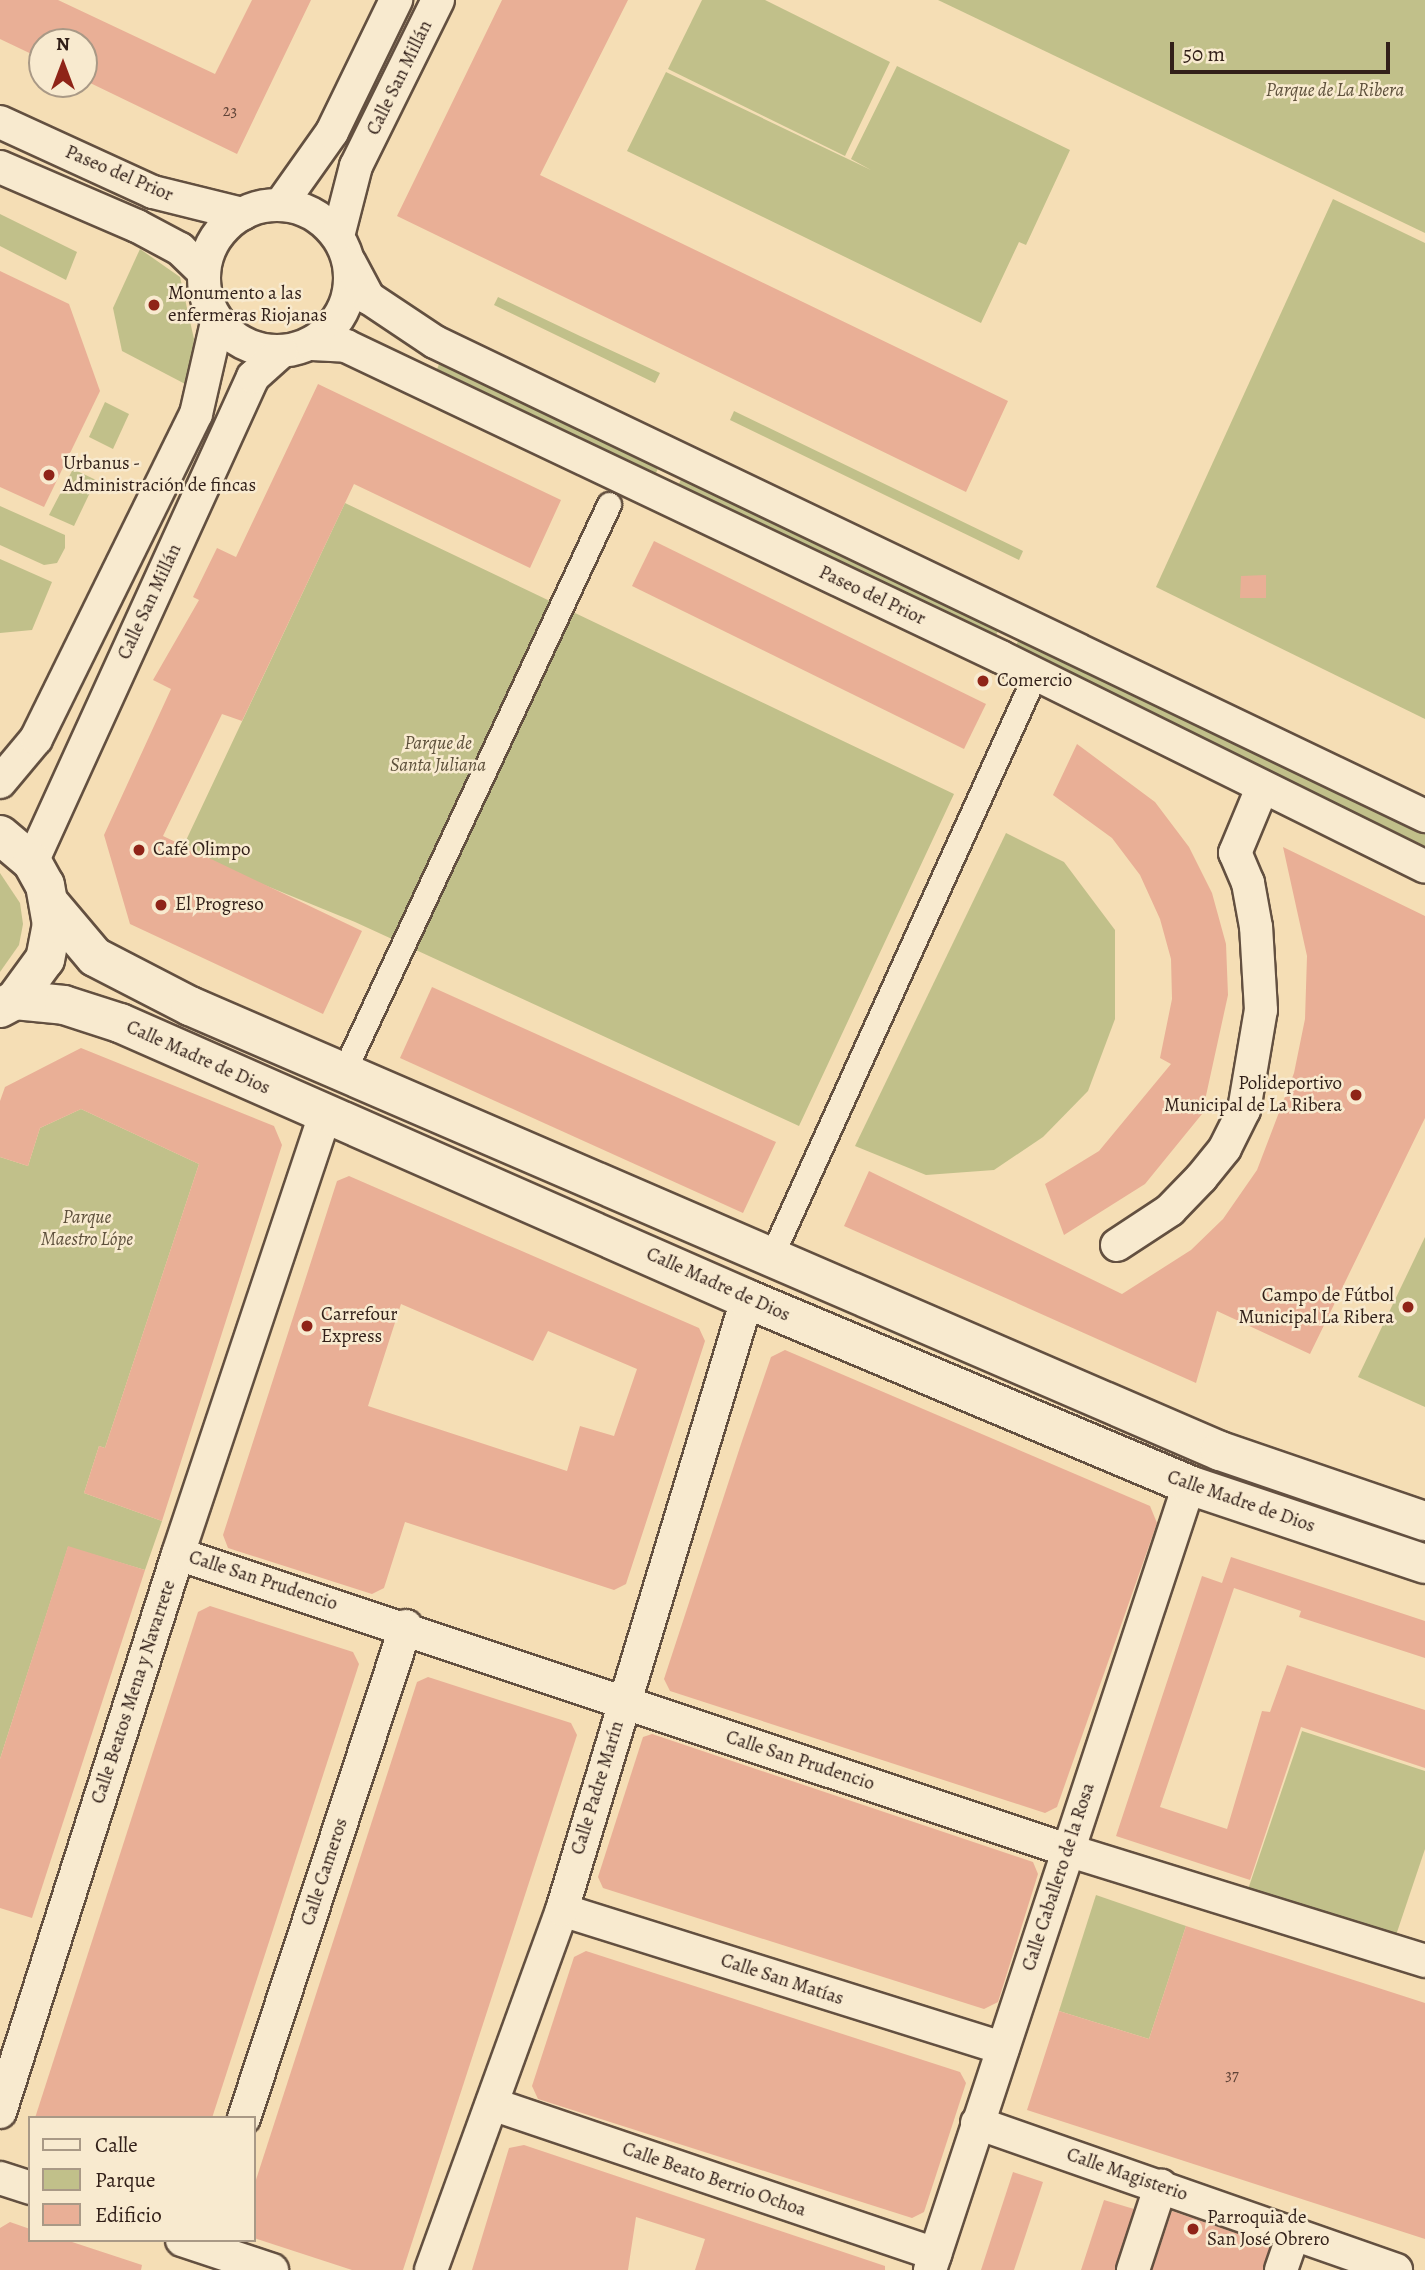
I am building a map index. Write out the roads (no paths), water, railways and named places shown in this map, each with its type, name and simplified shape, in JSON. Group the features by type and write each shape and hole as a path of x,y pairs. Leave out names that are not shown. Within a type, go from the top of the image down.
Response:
{"main road":[{"path":"0,835 32,862 51,905 95,957 191,1006 1220,1451 1425,1521"},
{"path":"7,1004 45,958 51,905"},
{"name":"Calle Madre de Dios","path":"7,1004 64,1005 120,1023 747,1300 1189,1485 1425,1564"}],"street":[{"name":"Calle San Millán","path":"281,204 331,132 396,0"},
{"name":"Calle San Millán","path":"344,249 356,166 438,0"},
{"name":"Paseo del Prior","path":"0,122 153,192 242,214"},
{"path":"0,167 137,226 180,249 204,272"},
{"path":"344,249 351,286 345,310 331,329 312,344 281,352 257,349 235,339 217,322 204,289 204,272 210,248 223,228 242,214 281,204 323,220 344,249 369,298 435,342 1425,816"},
{"path":"0,782 36,739 196,414 217,322"},
{"name":"Paseo del Prior","path":"312,344 346,346 1035,675 1425,867"},
{"name":"Calle San Millán","path":"32,862 253,377 281,352"},
{"path":"343,1073 608,504"},
{"path":"771,1256 1035,675"},
{"path":"1117,1245 1171,1210 1225,1148 1244,1110 1261,1010 1256,927 1248,883 1235,853 1262,788"},
{"name":"Calle Beatos Mena y Navarrete","path":"0,2112 178,1554 325,1114"},
{"name":"Calle Padre Marín","path":"431,2270 562,1910 747,1300"},
{"name":"Calle Caballero de la Rosa","path":"933,2262 1189,1485"},
{"name":"Calle San Prudencio","path":"178,1554 406,1626 624,1702 1068,1850 1425,1961"},
{"name":"Calle Cameros","path":"245,2116 406,1626"},
{"name":"Calle San Matías","path":"562,1910 1003,2048"},
{"name":"Calle Beato Berrio Ochoa","path":"492,2104 933,2262"},
{"name":"Calle Magisterio","path":"977,2123 1161,2185 1293,2235 1396,2270"},
{"path":"0,2178 28,2187"},
{"path":"1133,2270 1161,2185"},
{"path":"1282,2270 1293,2235"},
{"path":"196,2242 272,2270"}],"place":[{"name":"Monumento a las enfermeras Riojanas","path":"154,305"},
{"name":"Urbanus - Administración de fincas","path":"49,475"},
{"name":"Comercio","path":"983,681"},
{"name":"Café Olimpo","path":"139,850"},
{"name":"El Progreso","path":"161,905"},
{"name":"Polideportivo Municipal de La Ribera","path":"1356,1095"},
{"name":"Campo de Fútbol Municipal La Ribera","path":"1408,1307"},
{"name":"Carrefour Express","path":"307,1326"},
{"name":"Parroquia de San José Obrero","path":"1193,2229"}],"park label":[{"name":"Parque de La Ribera","path":"1335,91"},
{"name":"Parque de Santa Juliana","path":"438,755"},
{"name":"Parque Maestro Lópe","path":"87,1229"}]}
